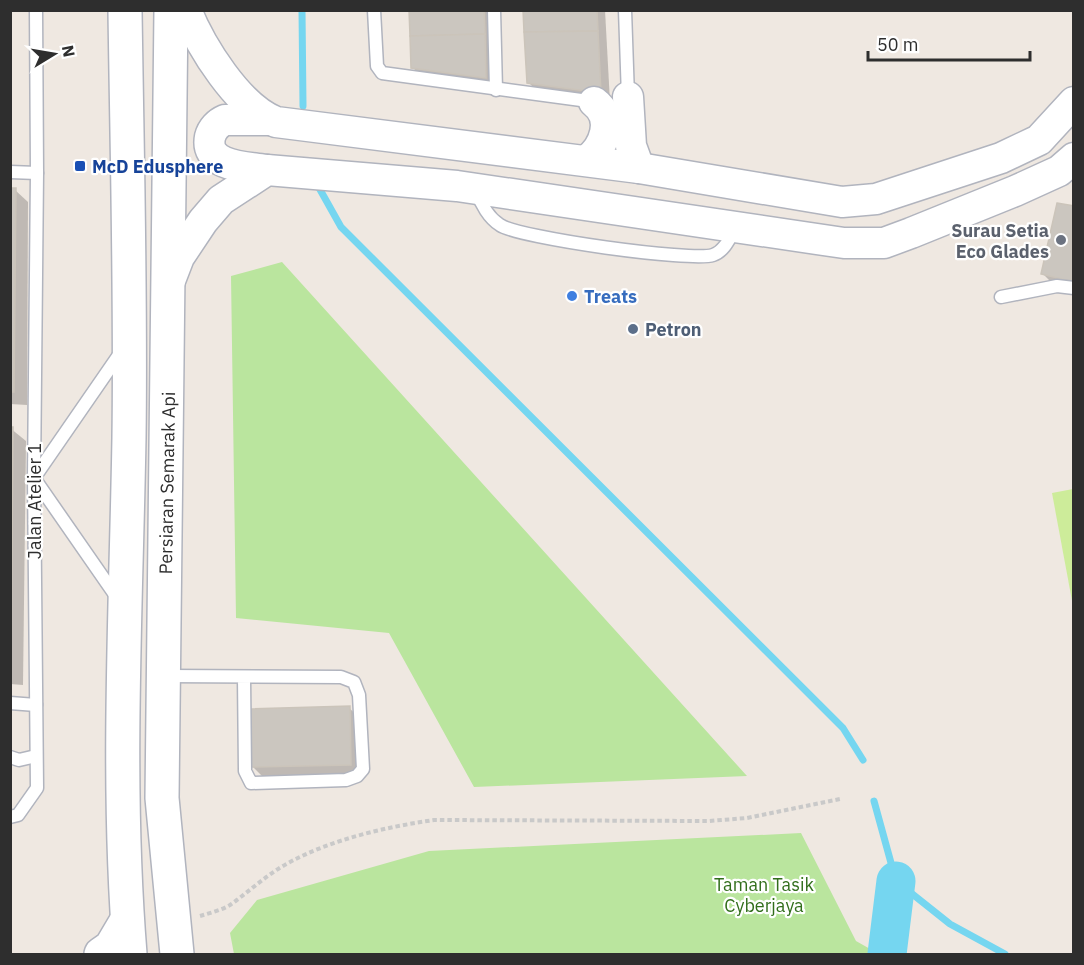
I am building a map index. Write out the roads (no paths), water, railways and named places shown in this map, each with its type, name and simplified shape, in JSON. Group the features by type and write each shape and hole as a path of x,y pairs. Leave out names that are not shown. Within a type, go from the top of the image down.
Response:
{"main road":[{"path":"125,10 129,340 122,736 130,954"},
{"name":"Persiaran Semarak Api","path":"171,10 162,798 175,940"},
{"path":"101,954 111,947 128,920"}],"street":[{"path":"186,10 230,85 270,120"},
{"path":"628,97 631,146 639,168"},
{"path":"587,160 597,153 604,140 603,113 594,102"},
{"path":"1074,102 1039,140 1001,158 876,199 842,202 587,160 270,120 225,120 211,132 209,142 211,151 219,160 267,170 475,189 844,243 884,243 1016,191 1059,171 1074,158"},
{"path":"169,284 179,257 221,200 267,170"}],"lane":[{"name":"Jalan Atelier 1","path":"10,817 18,815 37,788 34,478 36,10"},
{"path":"374,10 376,66 382,73 594,102 628,97 625,10"},
{"path":"494,10 496,90"},
{"path":"10,172 36,173"},
{"path":"1001,297 1057,286 1074,288"},
{"path":"124,607 34,478 129,340"},
{"path":"164,676 341,677 354,682 359,694 363,769 357,776 346,780 251,783 245,771 244,678"},
{"path":"10,703 36,705"},
{"path":"10,757 19,760 36,756"}],"waterway":[{"path":"302,10 303,106"},
{"path":"318,186 341,227 843,728 863,760"},
{"path":"874,801 896,881 950,924 1005,954"},
{"path":"887,954 896,881"}],"place":[{"name":"McD Edusphere","path":"80,166"},
{"name":"Surau Setia Eco Glades","path":"1061,240"},
{"name":"Treats","path":"572,296"},
{"name":"Petron","path":"633,329"}],"park label":[{"name":"Taman Tasik Cyberjaya","path":"764,894"}]}
